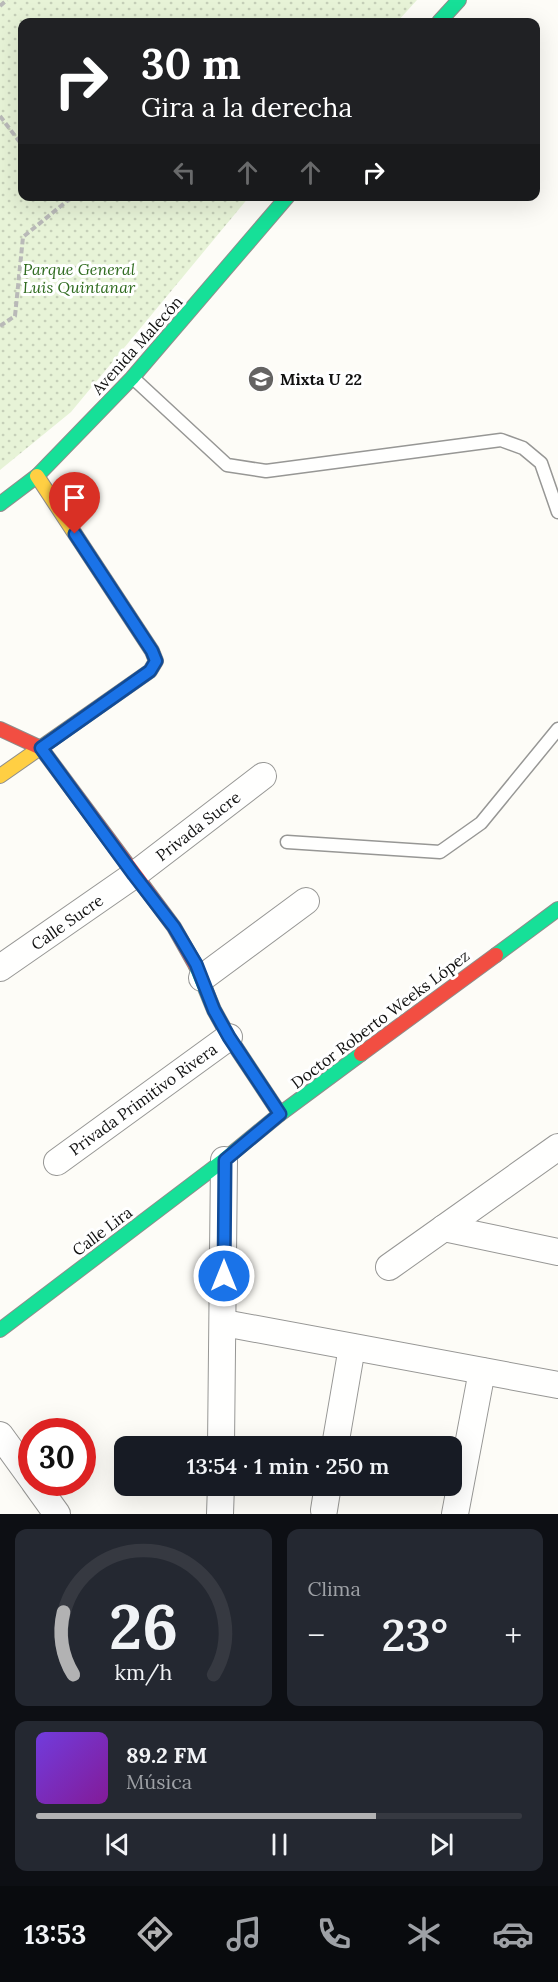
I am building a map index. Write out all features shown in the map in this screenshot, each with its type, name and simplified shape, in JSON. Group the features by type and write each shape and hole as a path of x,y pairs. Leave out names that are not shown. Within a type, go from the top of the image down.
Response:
{"street":[{"path":"443,18 459,0"},
{"name":"Avenida Malecón","path":"0,504 37,476 132,378 284,201"},
{"path":"0,776 150,671 156,661 152,651 37,476"},
{"path":"0,729 41,748 174,927 202,978 214,1010 229,1037 280,1114"},
{"name":"Privada Sucre","path":"134,875 263,776"},
{"name":"Calle Sucre","path":"0,968 134,875"},
{"path":"202,978 306,901"},
{"name":"Doctor Roberto Weeks López","path":"225,1160 280,1114 558,909"},
{"name":"Privada Primitivo Rivera","path":"57,1162 229,1037"},
{"path":"389,1267 558,1147"},
{"path":"222,1436 225,1160"},
{"name":"Calle Lira","path":"0,1330 225,1160"},
{"path":"444,1228 558,1252"},
{"path":"224,1323 558,1385"},
{"path":"337,1436 352,1347"},
{"path":"455,1514 482,1371"},
{"path":"0,1435 18,1460"},
{"path":"44,1496 57,1514"},
{"path":"220,1514 221,1496"},
{"path":"324,1510 326,1496"}],"lane":[{"path":"132,378 227,465 266,471 501,440 523,448 541,463 558,513"},
{"path":"287,842 440,852 481,824 558,729"}],"path":[{"path":"0,6 7,0"},
{"path":"0,116 18,140"},
{"path":"0,326 15,316 23,237 63,201"}],"green space":[{"name":"Parque General Luis Quintanar","path":"0,0 417,0 401,18 18,18 18,201 246,201 71,412 0,470"}],"traffic: fast":[{"path":"443,18 459,0"},
{"path":"0,504 37,476 132,378 284,201"},
{"path":"496,955 558,909"},
{"path":"196,966 214,1010 229,1037 280,1114"},
{"path":"0,1330 361,1054"}],"traffic: slow":[{"path":"0,776 150,671 156,661 152,651 37,476"}],"traffic: jam":[{"path":"0,729 41,748 174,927 196,966"},
{"path":"361,1054 496,955"}],"place":[{"name":"Mixta U 22","path":"261,379"}],"route":[{"path":"75,534 152,651 156,661 150,671 41,748 174,927 196,964 214,1010 229,1037 280,1114 225,1160 224,1276"}]}
